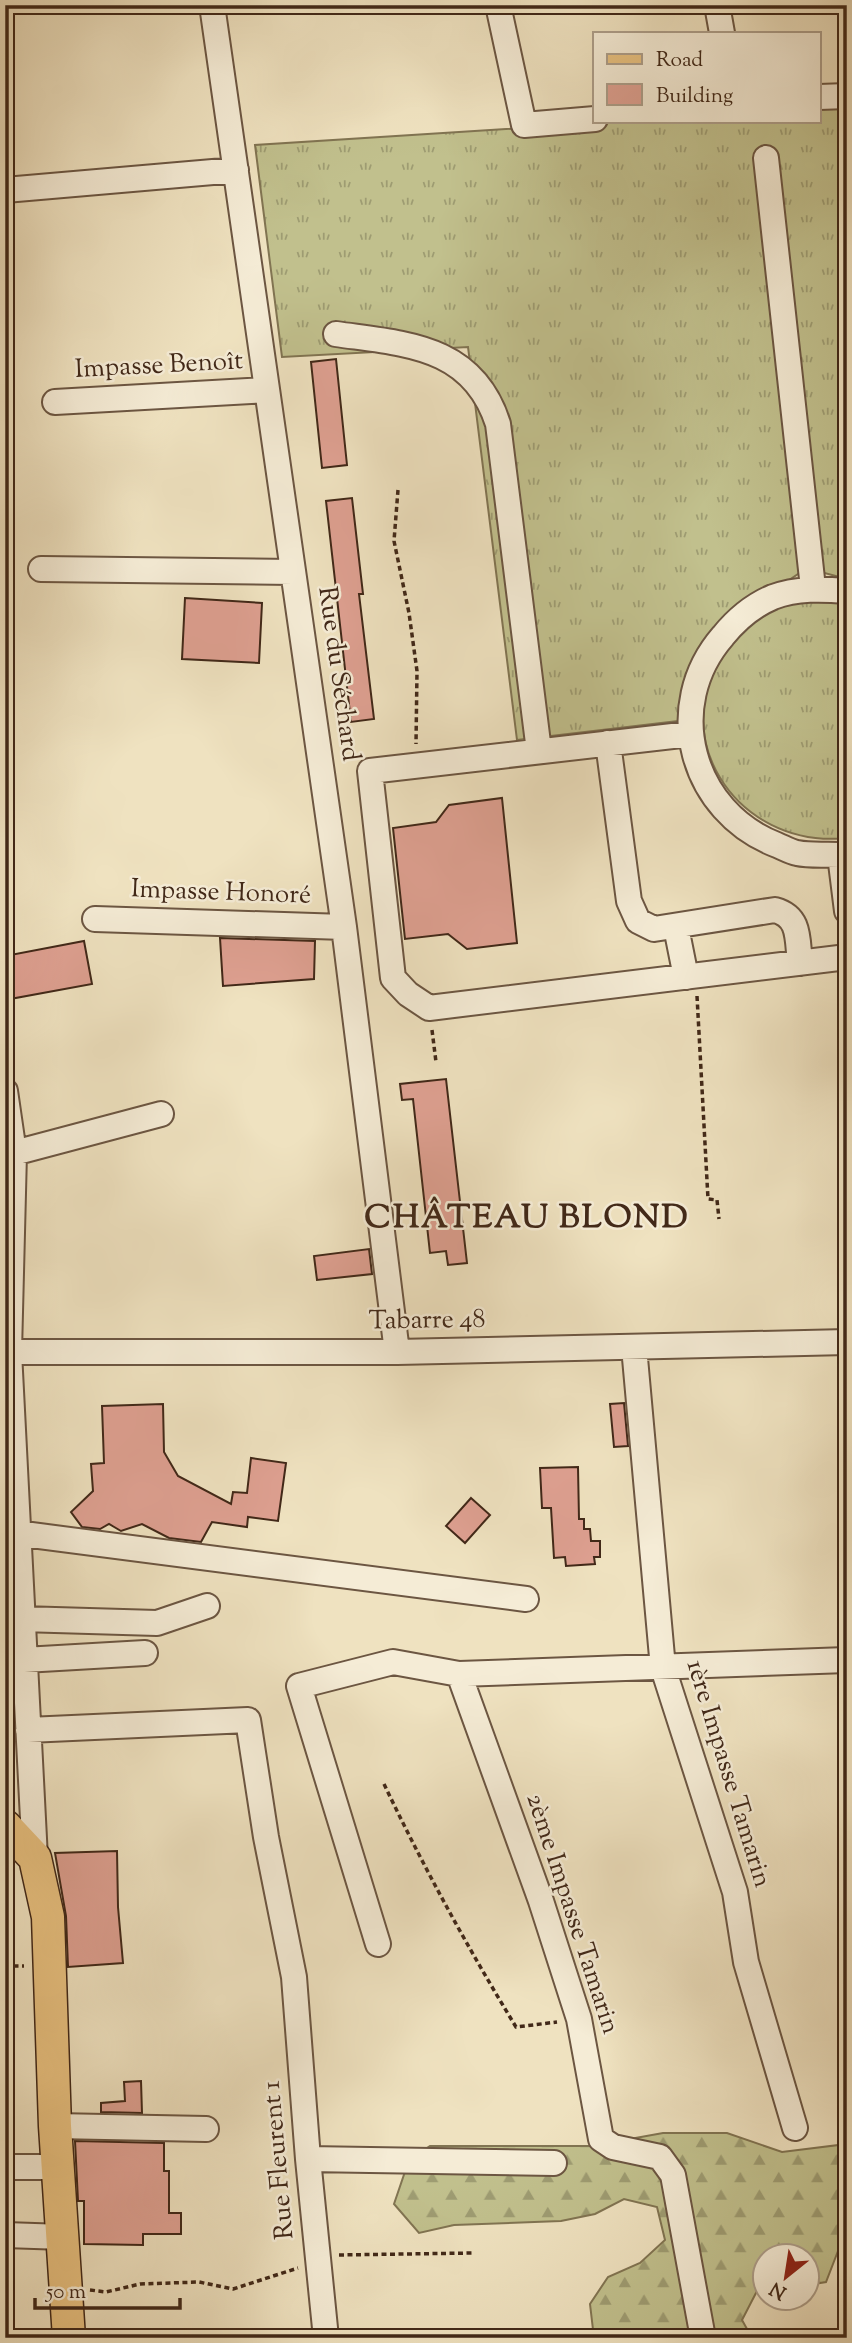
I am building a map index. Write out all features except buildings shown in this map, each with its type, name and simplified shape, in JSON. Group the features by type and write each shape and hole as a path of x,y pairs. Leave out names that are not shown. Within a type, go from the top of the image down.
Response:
{"main road":[{"path":"5,1826 35,1858 48,1917 55,2126 69,2338"}],"street":[{"name":"Rue du Séchard","path":"212,5 344,927 397,1352"},
{"path":"498,5 524,125 593,119"},
{"path":"717,5 722,32"},
{"path":"820,97 847,96"},
{"path":"766,158 813,588"},
{"path":"5,190 236,170"},
{"path":"335,334 434,351 451,361 483,390 492,406 498,424 538,751"},
{"name":"Impasse Benoît","path":"55,402 267,390"},
{"path":"41,569 293,572"},
{"path":"847,591 813,588 772,598 736,620 708,652 693,692 690,734 701,775 724,811 732,818 758,838 797,853 844,854 847,911"},
{"path":"690,734 370,771 393,978 408,995 429,1008 847,957"},
{"path":"608,743 632,911 638,921 654,929 775,910 790,915 795,924 800,963"},
{"name":"Impasse Honoré","path":"95,919 344,927"},
{"path":"676,927 691,976"},
{"path":"5,1091 14,1153 7,1352 35,1858"},
{"path":"14,1153 161,1114"},
{"name":"Tabarre 48","path":"7,1352 397,1352 847,1342"},
{"name":"1ère Impasse Tamarin","path":"634,1347 663,1668 735,1892 746,1962 794,2128"},
{"path":"16,1533 526,1598"},
{"path":"21,1619 157,1623 207,1605"},
{"path":"24,1660 145,1653"},
{"path":"379,1944 299,1686 393,1662 459,1674 847,1660"},
{"name":"2ème Impasse Tamarin","path":"459,1674 541,1900 579,2018 601,2139 613,2147 660,2157 673,2175 703,2338"},
{"name":"Rue Fleurent 1","path":"28,1730 248,1720 266,1837 294,1977 308,2159 326,2338"},
{"path":"55,2126 206,2129"},
{"path":"308,2159 554,2163"},
{"path":"5,2167 58,2167"},
{"path":"5,2235 64,2237"}],"path":[{"path":"398,490 394,541 418,671 416,765"},
{"path":"691,976 708,1199 717,1200 719,1219"},
{"path":"429,1008 436,1062"},
{"path":"384,1784 424,1867 516,2027 579,2018"},
{"path":"67,2288 106,2292 140,2284 199,2282 233,2289 345,2254 472,2253"}],"green space":[{"path":"847,107 847,579 817,571 801,572 745,610 701,657 678,721 517,740 468,347 282,357 255,145 616,122 820,122 820,109"},
{"path":"847,596 847,838 807,837 771,825 742,804 720,778 707,746 703,711 712,676 733,642 758,616 785,603"},
{"path":"663,2133 727,2133 782,2152 847,2144 847,2218 826,2282 820,2283 820,2242 750,2242 750,2305 742,2320 752,2338 594,2338 590,2304 608,2277 640,2263 665,2240 657,2207 624,2199 595,2214 561,2221 454,2225 419,2233 394,2204 409,2160 430,2146 591,2146"}],"district":[{"name":"CHÂTEAU BLOND","path":"527,1219"}]}
